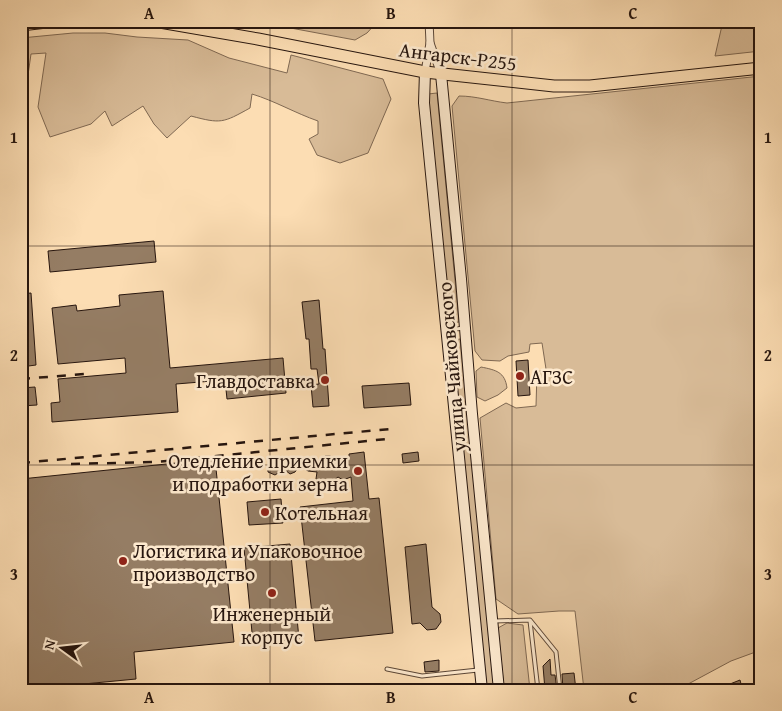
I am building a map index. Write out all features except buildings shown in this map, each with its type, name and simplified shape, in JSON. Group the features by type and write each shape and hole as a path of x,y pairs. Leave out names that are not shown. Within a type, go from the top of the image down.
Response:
{"main road":[{"path":"21,25 55,21"},
{"name":"Ангарск-Р255","path":"154,21 258,39 425,72 536,85 581,86 761,68"},
{"name":"улица Чайковского","path":"425,72 424,103 482,690"},
{"name":"улица Чайковского","path":"441,74 499,690"}],"street":[{"name":"улица Чайковского","path":"425,72 430,43 429,21"},
{"name":"улица Чайковского","path":"430,43 441,74"}],"lane":[{"path":"447,330 465,328"},
{"path":"492,621 530,620"},
{"path":"530,620 538,690"},
{"path":"530,620 556,652 560,690"},
{"path":"387,669 422,676 480,670"}],"shaded area":[{"path":"253,21 377,22 367,33 355,40"},
{"path":"723,21 761,21 761,51 715,56"},
{"path":"73,33 105,33 188,40 229,58 287,73 291,55 383,79 391,99 368,153 340,163 317,155 309,139 318,134 318,121 252,94 250,108 241,113 222,121 191,116 167,138 154,124 143,106 112,126 105,111 91,124 50,137 38,107 46,53 31,54 27,82 21,98 21,38"},
{"path":"761,76 761,650 731,661 677,690 584,690 575,611 518,614 496,599 480,418 506,403 516,408 536,406 537,372 546,369 542,343 530,344 529,352 508,356 500,361 482,360 475,351 452,106 459,96 507,103"},
{"path":"437,93 459,322 450,323 428,94"},
{"path":"460,339 495,690 486,690 452,340"},
{"path":"481,367 491,369 502,375 507,388 485,401 477,397 476,371"},
{"path":"507,623 523,625 530,690 504,690 498,628"}],"railway":[{"path":"21,379 85,374"},
{"path":"21,463 390,429"},
{"path":"71,464 157,462 387,439"}],"place":[{"name":"АГЗС","path":"520,376"},
{"name":"Главдоставка","path":"325,380"},
{"name":"Отедление приемки и подработки зерна","path":"358,471"},
{"name":"Котельная","path":"265,512"},
{"name":"Логистика и Упаковочное производство","path":"123,561"},
{"name":"Инженерный корпус","path":"272,593"}]}
